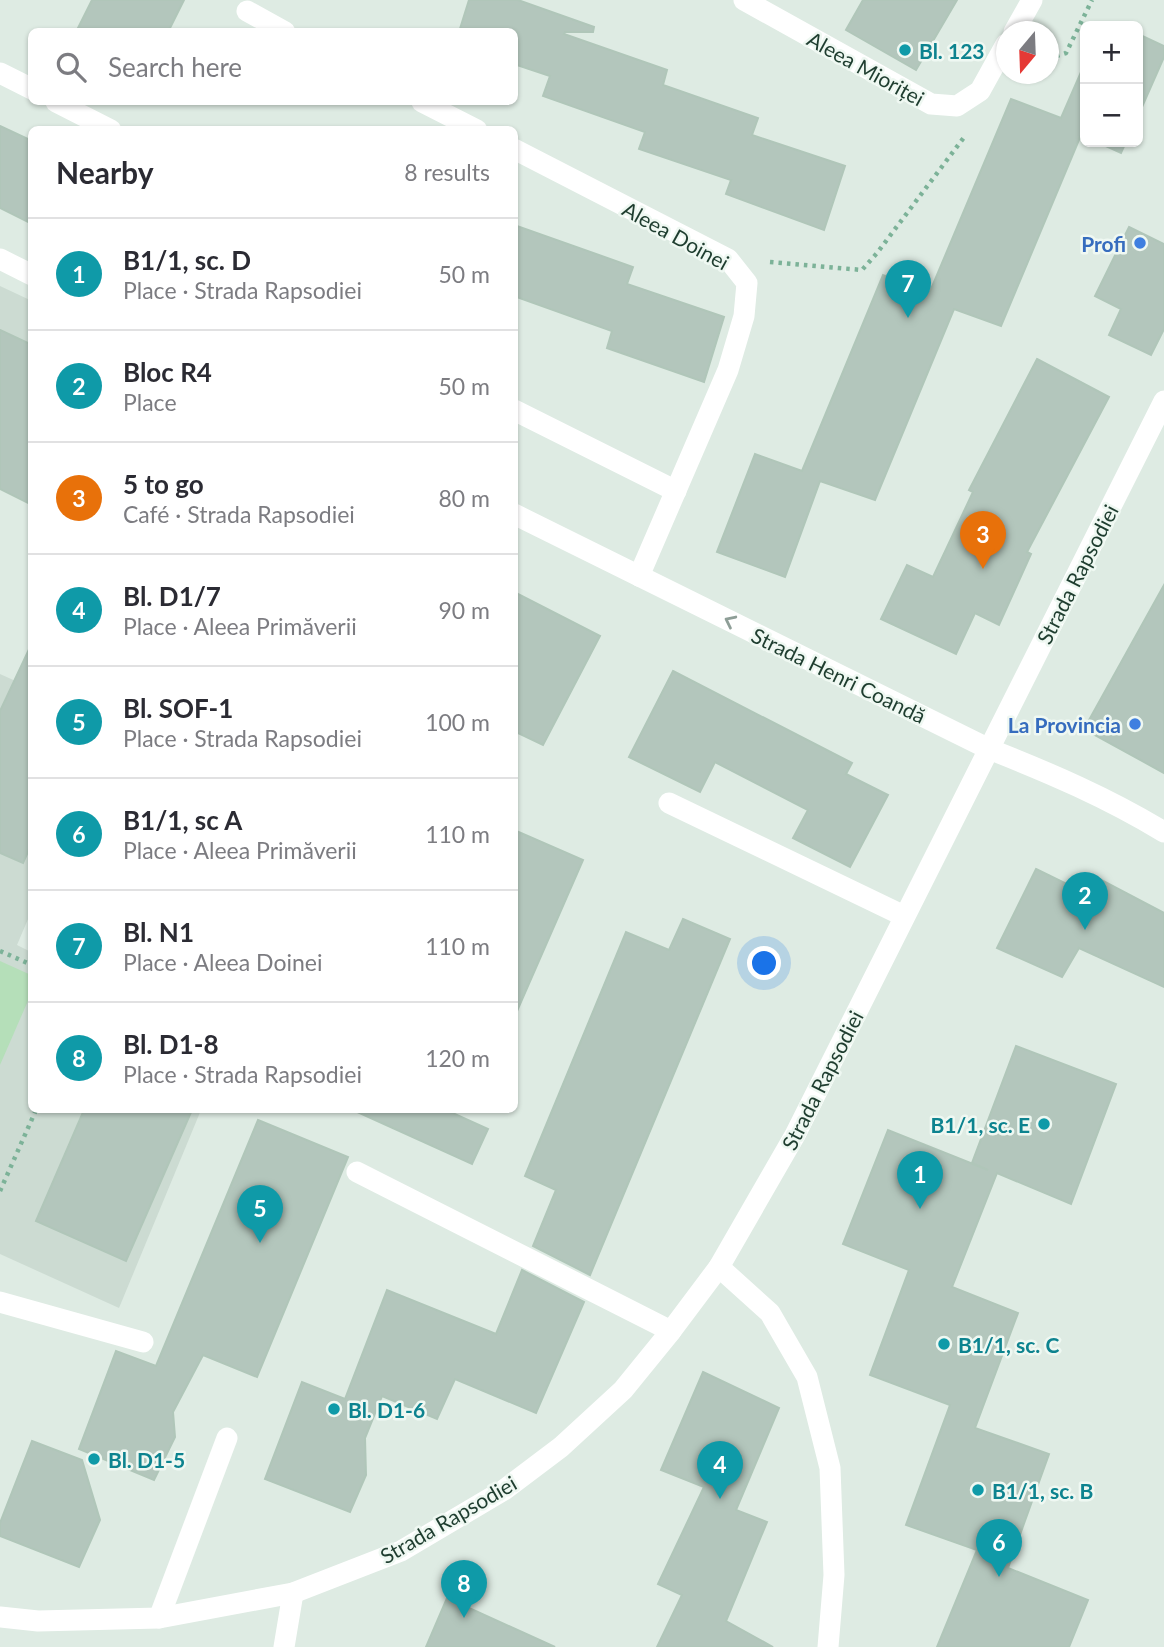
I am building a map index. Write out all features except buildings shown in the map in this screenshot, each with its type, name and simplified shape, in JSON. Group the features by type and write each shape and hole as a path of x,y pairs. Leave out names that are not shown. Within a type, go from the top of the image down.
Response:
{"street":[{"name":"Aleea Mioriței","path":"744,0 931,104 957,106 980,91 996,62"},
{"path":"1020,21 1031,0"},
{"path":"247,11 278,28"},
{"path":"0,73 28,87"},
{"path":"62,105 103,126"},
{"path":"428,105 469,126"},
{"name":"Aleea Doinei","path":"518,151 728,259 747,283 744,316 727,370 639,576"},
{"path":"0,260 28,273"},
{"name":"Strada Rapsodiei","path":"0,1617 38,1621 159,1618 293,1593 401,1551 505,1490 561,1447 623,1390 719,1267 795,1135 1164,401"},
{"path":"518,412 676,491"},
{"name":"Strada Henri Coandă","path":"518,516 989,749 1122,806 1164,832"},
{"path":"670,803 904,916"},
{"path":"357,1172 671,1331"},
{"path":"719,1267 770,1313 807,1377 830,1468 834,1575 828,1647"},
{"path":"0,1302 143,1342"},
{"path":"159,1618 227,1438"},
{"path":"284,1647 293,1593"}],"path":[{"path":"1059,55 1066,53 1092,0"},
{"path":"728,259 862,270 968,132"},
{"path":"0,951 28,963"},
{"path":"0,1191 35,1113"}],"shaded area":[{"path":"0,286 28,299 28,398 0,461"},
{"path":"0,674 28,687 28,919 17,945 28,950 28,1113 200,1113 119,1308 0,1254"}],"green space":[{"path":"0,961 28,974 28,1001 0,1065"}],"place":[{"name":"Bl. 123","path":"905,50"},
{"name":"Profi","path":"1140,243"},
{"name":"Bl. N1","path":"908,318"},
{"name":"5 to go","path":"983,569"},
{"name":"La Provincia","path":"1135,724"},
{"name":"Bloc R4","path":"1085,930"},
{"name":"B1/1, sc. E","path":"1044,1124"},
{"name":"B1/1, sc. D","path":"920,1209"},
{"name":"Bl. SOF-1","path":"260,1243"},
{"name":"B1/1, sc. C","path":"944,1344"},
{"name":"Bl. D1-6","path":"334,1409"},
{"name":"Bl. D1-5","path":"94,1459"},
{"name":"B1/1, sc. B","path":"978,1490"},
{"name":"Bl. D1/7","path":"720,1499"},
{"name":"B1/1, sc A","path":"999,1577"},
{"name":"Bl. D1-8","path":"464,1618"}]}
